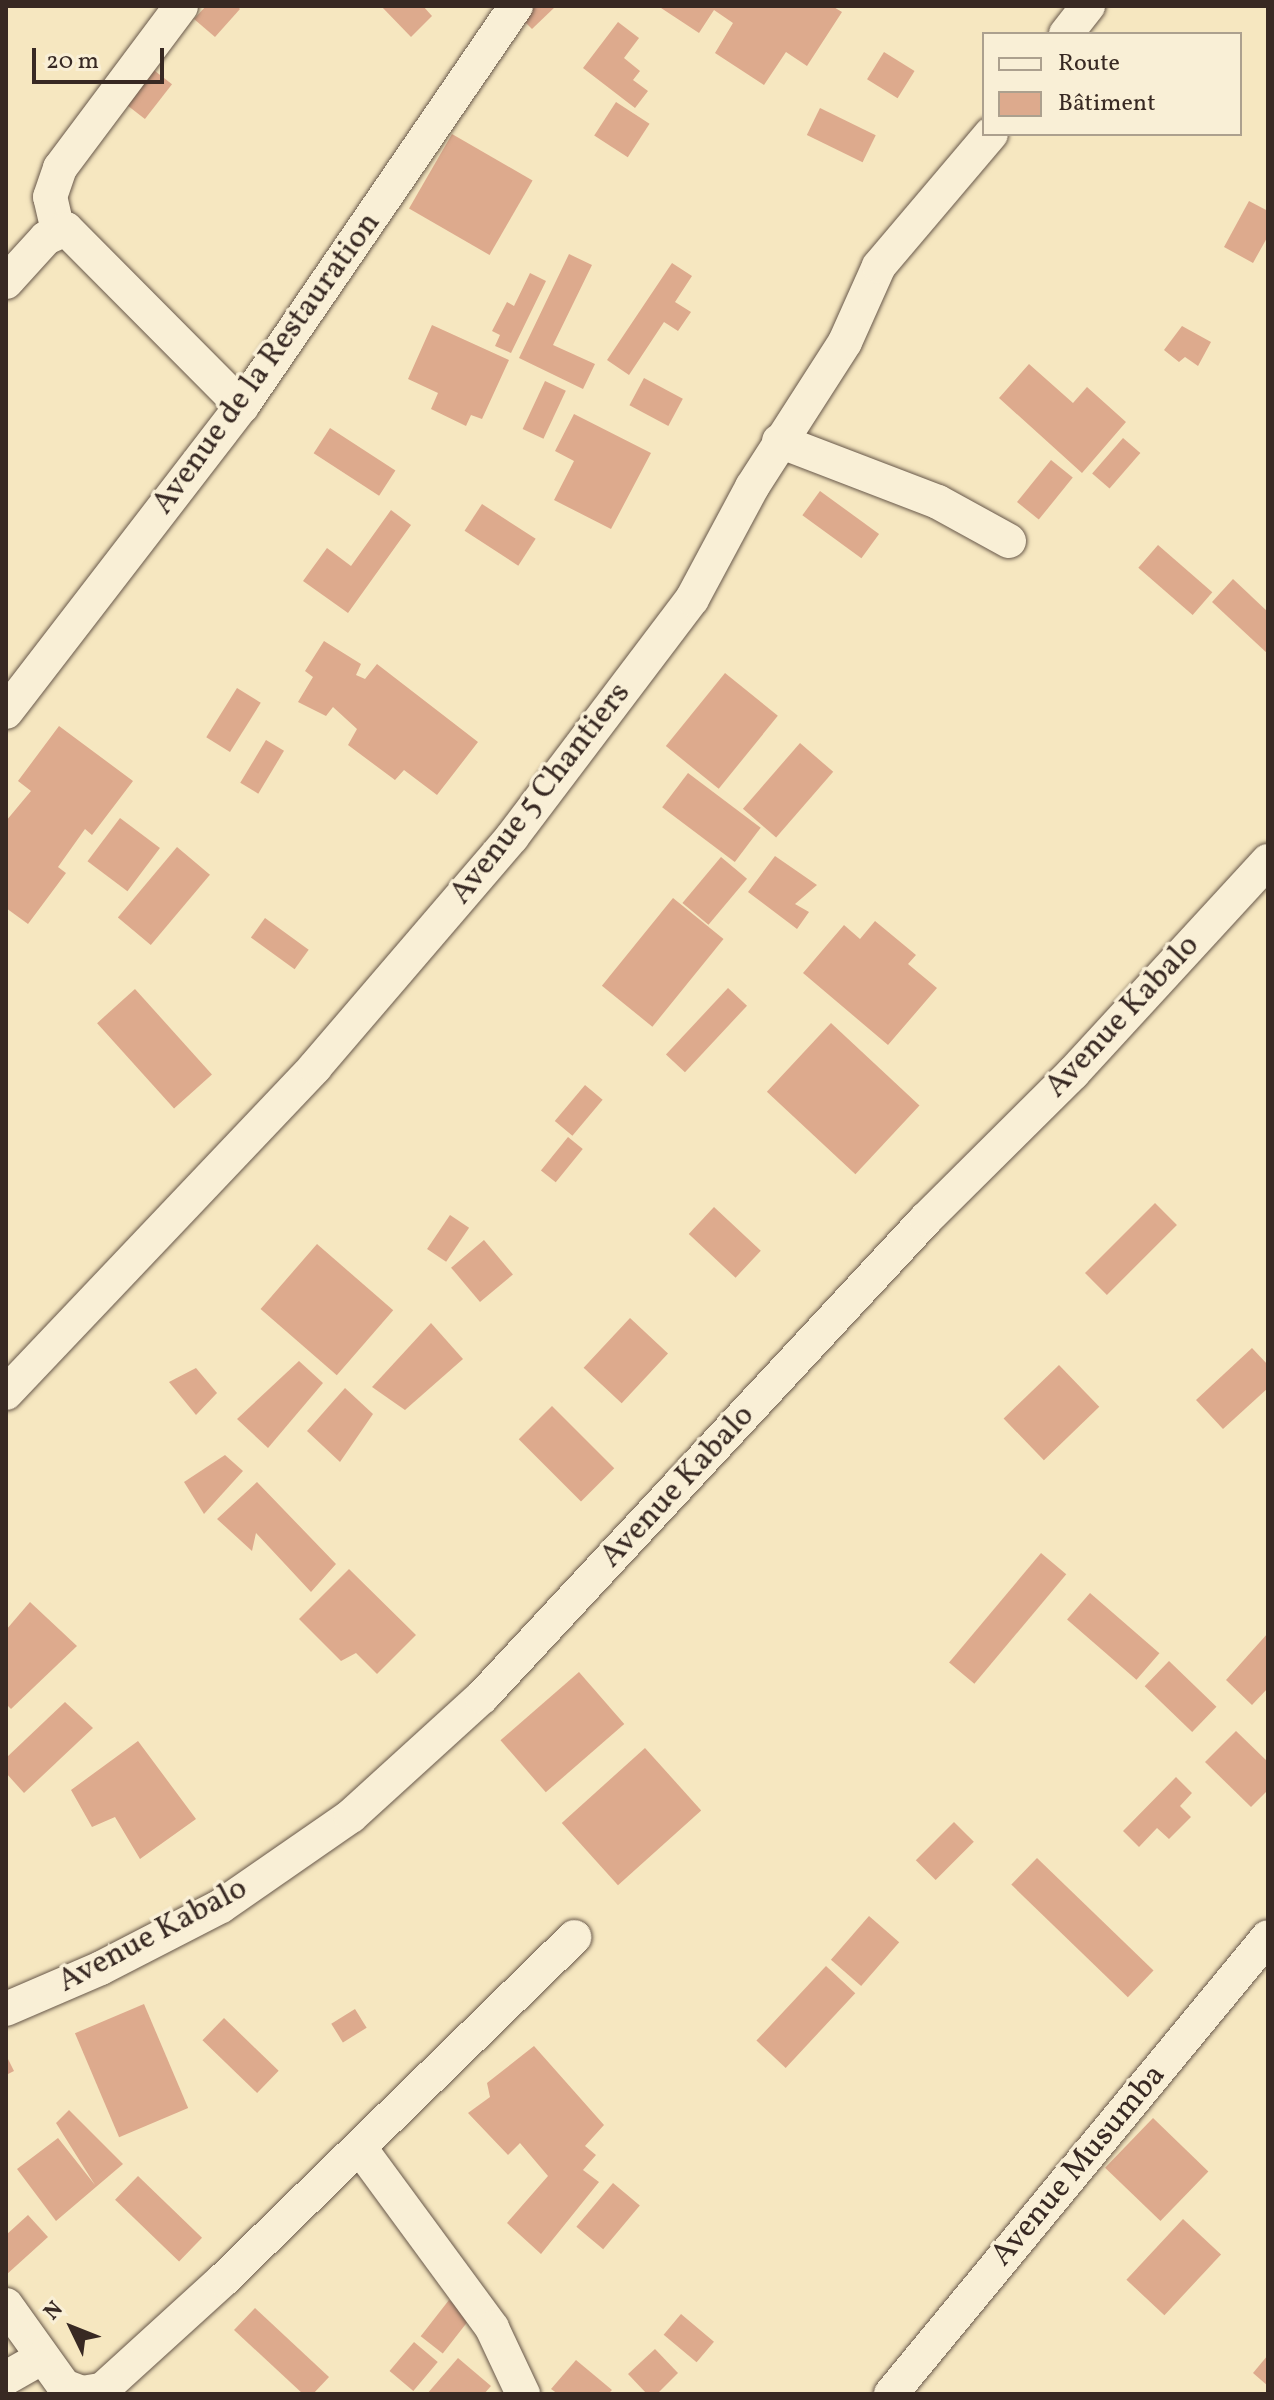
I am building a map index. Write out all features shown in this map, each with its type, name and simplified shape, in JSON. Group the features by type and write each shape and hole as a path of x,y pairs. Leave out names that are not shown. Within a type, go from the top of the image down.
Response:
{"street":[{"path":"6,282 58,231 50,197 60,168 181,6"},
{"name":"Avenue de la Restauration","path":"6,712 242,406 516,6"},
{"path":"1068,32 1088,6"},
{"name":"Avenue 5 Chantiers","path":"6,1393 315,1067 512,837 692,599 779,441 845,342 879,266 989,136"},
{"name":"Avenue de la Restauration","path":"58,231 66,229 85,245 242,406"},
{"path":"779,441 938,502 1009,541"},
{"name":"Avenue Kabalo","path":"6,2009 113,1962 221,1906 351,1816 471,1707 1268,861"},
{"path":"6,2305 41,2358 73,2392 102,2390 360,2148 574,1937"},
{"name":"Avenue Musumba","path":"891,2394 1268,1937"},
{"path":"360,2148 492,2328 523,2394"},
{"path":"6,2378 41,2358"}],"building":[{"path":"206,6 237,6 240,9 215,37 194,19"},
{"path":"381,6 423,6 432,16 411,37"},
{"path":"523,6 556,6 532,29 516,13"},
{"path":"658,6 832,6 842,12 807,66 786,52 764,85 715,53 733,23 714,10 699,33"},
{"path":"618,22 639,38 624,58 640,71 633,80 648,91 635,108 583,68"},
{"path":"884,52 915,71 898,98 867,79"},
{"path":"146,64 172,84 145,119 119,99"},
{"path":"616,102 650,124 628,157 594,136"},
{"path":"820,108 876,135 863,162 807,135"},
{"path":"452,134 533,180 490,255 409,208"},
{"path":"1249,201 1268,211 1268,236 1253,263 1224,247"},
{"path":"569,254 592,265 553,345 595,364 583,389 519,358"},
{"path":"672,263 692,276 675,302 691,312 678,331 664,322 629,375 607,360"},
{"path":"530,273 546,281 511,353 495,346 500,335 492,331 507,302 514,306"},
{"path":"432,325 509,360 482,419 471,415 466,426 431,409 438,393 408,379"},
{"path":"1182,326 1211,342 1198,366 1185,357 1179,362 1164,350"},
{"path":"1029,364 1073,403 1087,387 1126,422 1082,473 999,398"},
{"path":"644,378 683,399 668,426 629,405"},
{"path":"545,381 566,391 543,439 523,429"},
{"path":"574,414 651,453 611,529 554,500 574,461 555,451"},
{"path":"330,428 395,470 379,496 314,453"},
{"path":"1123,438 1140,453 1110,489 1092,473"},
{"path":"1051,460 1073,478 1039,520 1017,502"},
{"path":"820,491 879,534 861,558 802,515"},
{"path":"482,504 536,539 518,566 465,531"},
{"path":"391,510 411,525 348,613 303,581 327,548 351,566"},
{"path":"1158,545 1212,592 1193,615 1138,568"},
{"path":"1233,579 1268,612 1268,654 1212,602"},
{"path":"324,641 361,664 356,675 365,679 377,664 478,742 437,795 404,770 395,780 348,745 357,729 333,707 326,716 298,702 313,677 305,671"},
{"path":"725,673 778,716 719,789 666,746"},
{"path":"237,688 261,703 230,752 206,737"},
{"path":"59,726 133,781 92,835 85,829 58,867 66,873 28,924 6,908 6,821 31,791 18,781"},
{"path":"266,740 284,751 258,794 240,783"},
{"path":"800,743 833,772 776,838 743,809"},
{"path":"688,773 761,828 735,862 662,807"},
{"path":"120,818 160,848 127,891 88,861"},
{"path":"177,847 210,875 151,945 118,917"},
{"path":"775,856 817,885 795,904 809,912 797,929 748,892"},
{"path":"721,857 747,879 708,925 682,903"},
{"path":"673,898 724,939 652,1027 602,986"},
{"path":"265,918 309,950 295,969 251,937"},
{"path":"875,921 916,955 908,964 937,988 888,1045 803,973 844,925 860,939"},
{"path":"728,988 747,1006 685,1072 666,1055"},
{"path":"135,989 212,1074 174,1109 97,1023"},
{"path":"831,1023 919,1106 855,1174 767,1092"},
{"path":"585,1085 603,1100 572,1136 555,1121"},
{"path":"568,1137 583,1149 556,1182 541,1170"},
{"path":"1155,1203 1177,1225 1107,1295 1085,1273"},
{"path":"714,1207 761,1251 736,1278 689,1234"},
{"path":"450,1215 469,1228 446,1262 427,1249"},
{"path":"484,1240 513,1274 480,1302 451,1268"},
{"path":"317,1244 393,1310 337,1375 261,1309"},
{"path":"630,1318 668,1353 622,1403 584,1368"},
{"path":"431,1323 463,1359 405,1410 372,1387"},
{"path":"1252,1348 1268,1365 1268,1388 1223,1429 1196,1400"},
{"path":"299,1361 323,1383 268,1448 237,1419"},
{"path":"1059,1365 1099,1407 1044,1460 1004,1418"},
{"path":"196,1368 217,1393 196,1415 169,1382"},
{"path":"345,1388 373,1414 340,1462 307,1431"},
{"path":"552,1406 614,1468 581,1501 519,1439"},
{"path":"225,1455 243,1471 204,1514 184,1482"},
{"path":"257,1482 336,1564 311,1592 256,1533 252,1551 217,1519"},
{"path":"1041,1553 1066,1574 974,1684 949,1663"},
{"path":"349,1569 416,1635 377,1674 356,1653 341,1661 299,1619"},
{"path":"1090,1593 1159,1653 1136,1680 1067,1619"},
{"path":"30,1602 77,1646 11,1709 6,1704 6,1630"},
{"path":"1268,1633 1268,1688 1252,1705 1226,1680"},
{"path":"1169,1661 1216,1707 1192,1732 1145,1686"},
{"path":"579,1672 624,1724 546,1792 501,1740"},
{"path":"65,1702 93,1728 24,1793 6,1773 6,1758"},
{"path":"1236,1731 1268,1762 1268,1790 1251,1807 1205,1762"},
{"path":"138,1741 196,1819 140,1859 115,1817 92,1827 71,1790"},
{"path":"645,1748 701,1810 618,1885 562,1823"},
{"path":"1176,1777 1192,1793 1180,1806 1191,1817 1169,1839 1157,1828 1139,1847 1123,1831"},
{"path":"954,1822 974,1842 936,1880 916,1860"},
{"path":"1037,1858 1154,1971 1128,1997 1011,1885"},
{"path":"869,1916 899,1942 861,1986 831,1960"},
{"path":"826,1966 855,1993 786,2068 756,2041"},
{"path":"144,2004 188,2108 119,2137 75,2033"},
{"path":"355,2009 367,2028 343,2042 331,2024"},
{"path":"224,2018 279,2071 257,2093 202,2040"},
{"path":"534,2046 604,2125 585,2146 596,2155 583,2170 599,2182 541,2254 507,2223 548,2176 520,2143 508,2155 468,2113 490,2097 487,2083"},
{"path":"6,2055 14,2071 6,2075"},
{"path":"69,2110 123,2164 56,2221 17,2169 58,2138 95,2185 56,2123"},
{"path":"1153,2118 1208,2171 1160,2221 1105,2168"},
{"path":"138,2176 202,2238 179,2262 115,2200"},
{"path":"613,2183 640,2205 603,2249 576,2227"},
{"path":"28,2215 48,2237 6,2275 6,2235"},
{"path":"1183,2219 1221,2254 1164,2315 1126,2280"},
{"path":"449,2300 471,2317 443,2353 421,2336"},
{"path":"255,2308 329,2377 313,2394 303,2394 234,2330"},
{"path":"681,2314 714,2342 697,2362 664,2335"},
{"path":"414,2342 438,2362 413,2391 390,2371"},
{"path":"655,2349 678,2373 657,2394 647,2394 628,2374"},
{"path":"1268,2355 1268,2386 1253,2373"},
{"path":"458,2358 491,2386 484,2394 427,2394"},
{"path":"576,2360 612,2390 608,2394 558,2394 551,2389"}]}
